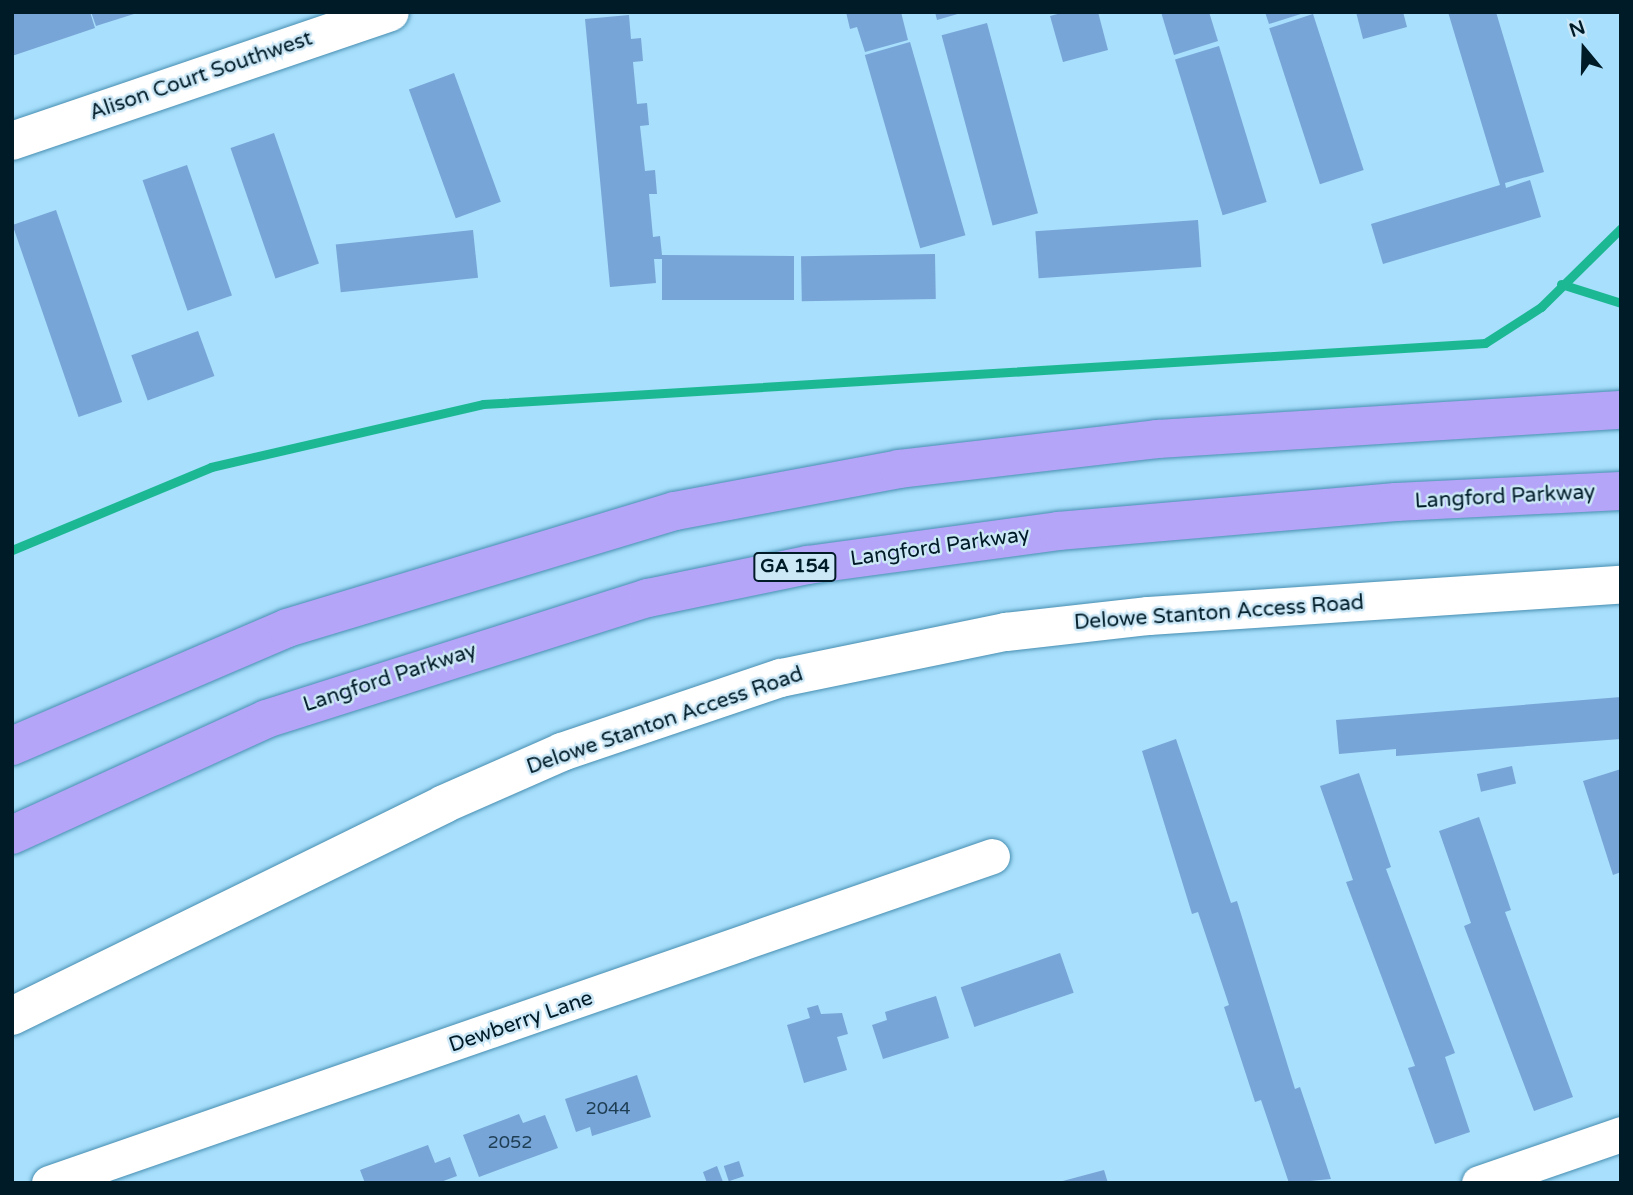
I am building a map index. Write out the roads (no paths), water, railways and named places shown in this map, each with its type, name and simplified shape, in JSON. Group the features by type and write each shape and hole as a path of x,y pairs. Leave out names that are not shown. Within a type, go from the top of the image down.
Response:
{"highway":[{"path":"12,746 287,628 675,511 899,469 1157,439 1621,410"},
{"name":"Langford Parkway","path":"12,835 266,719 648,598 808,565 1059,531 1396,502 1621,491"}],"street":[{"name":"Alison Court Southwest","path":"12,141 390,12"},
{"name":"Delowe Stanton Access Road","path":"12,1016 444,804 562,752 781,678 1006,632 1149,616 1621,585"},
{"name":"Dewberry Lane","path":"49,1183 992,856"},
{"path":"1479,1183 1621,1134"}],"waterway":[{"path":"12,550 211,467 483,404 1485,343 1541,307 1621,228"},
{"path":"1561,284 1621,303"}]}
